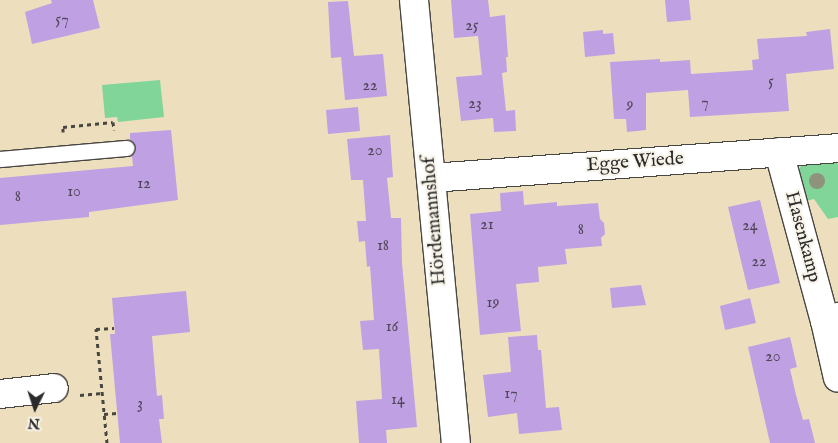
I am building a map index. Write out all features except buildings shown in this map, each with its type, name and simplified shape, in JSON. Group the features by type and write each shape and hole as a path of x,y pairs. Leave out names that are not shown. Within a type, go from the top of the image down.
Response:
{"street":[{"name":"Hördemannshof","path":"414,0 456,443"},
{"name":"Egge Wiede","path":"431,178 838,148"},
{"name":"Hasenkamp","path":"779,152 831,319 838,378"},
{"path":"0,394 54,388"}],"lane":[{"path":"0,159 126,148"}],"path":[{"path":"112,118 113,122"},
{"path":"106,443 96,329 114,328"},
{"path":"104,414 117,413"}],"green space":[{"path":"160,80 164,117 118,122 117,117 105,118 102,85"},
{"path":"831,158 838,164 838,217 828,219 814,199 802,202 798,179 800,167 808,160"}]}
